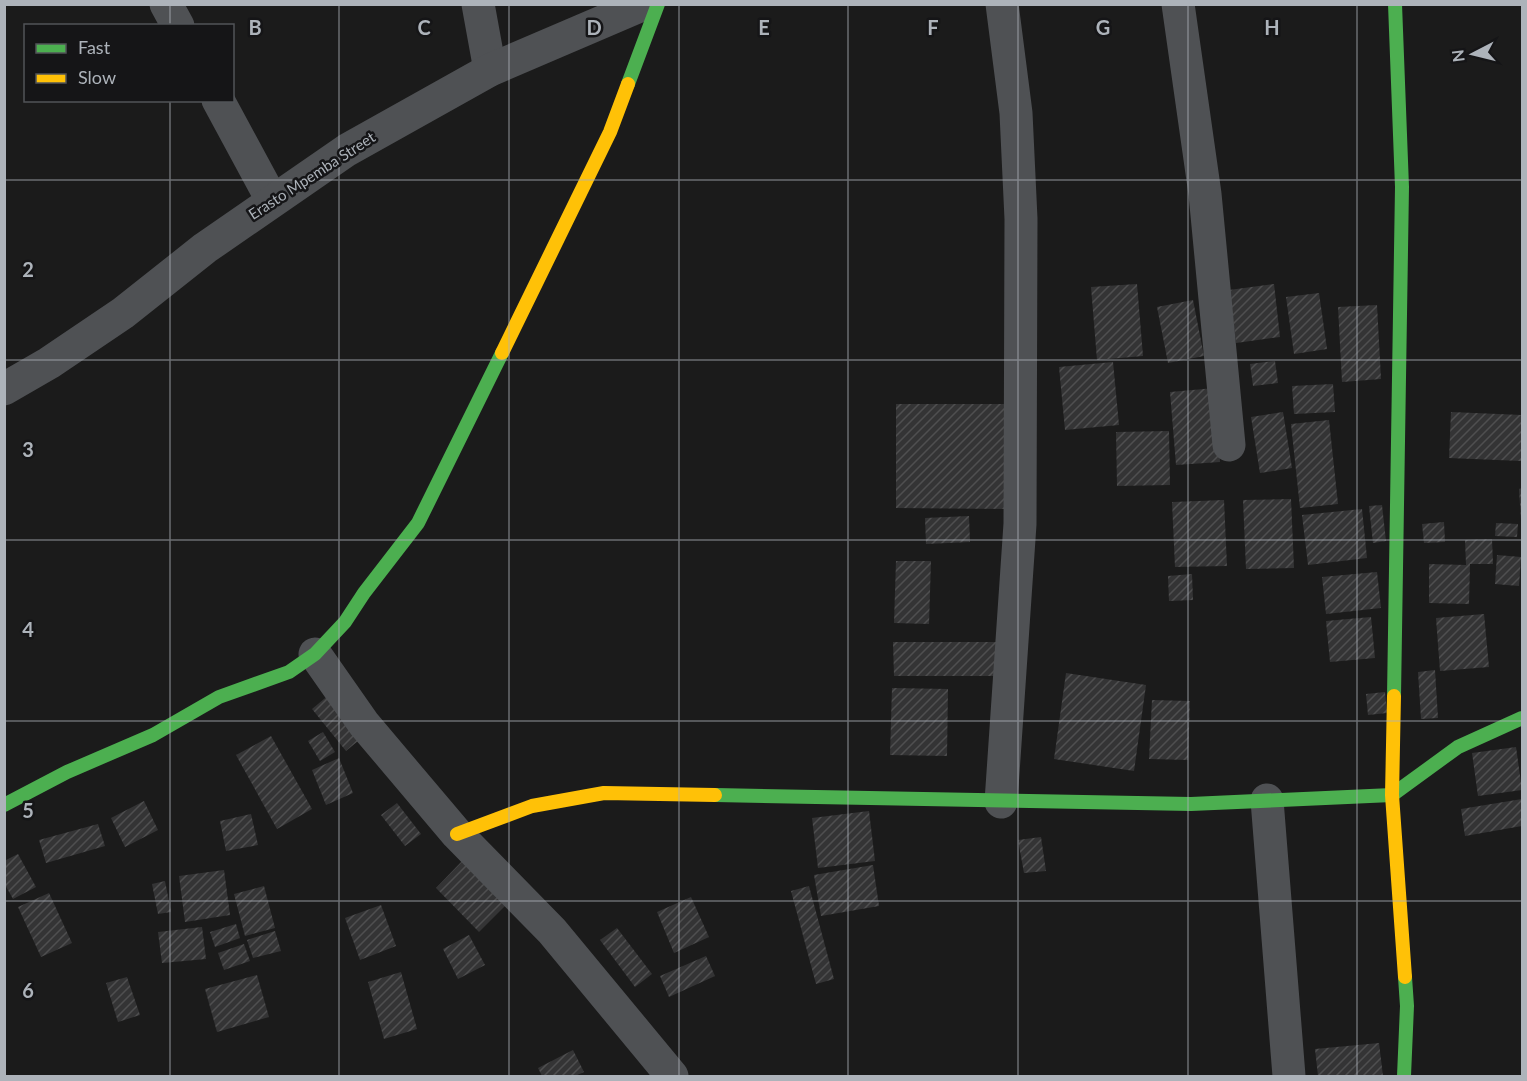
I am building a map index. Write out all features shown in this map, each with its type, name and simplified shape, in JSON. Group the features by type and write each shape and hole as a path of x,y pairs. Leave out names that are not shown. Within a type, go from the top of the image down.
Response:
{"street":[{"path":"166,4 177,24"},
{"path":"478,4 490,70"},
{"name":"Erasto Mpemba Street","path":"4,389 49,363 123,314 205,248 346,150 490,70 644,4"},
{"path":"4,805 67,772 153,735 219,697 289,672 315,654 345,622 364,593 418,523 610,132 658,4"},
{"path":"1001,802 1020,524 1021,230 1016,112 1002,4"},
{"path":"1178,4 1205,194 1229,445"},
{"path":"1395,4 1402,187 1392,795 1407,1006 1404,1077"},
{"path":"219,102 272,200"},
{"path":"315,654 364,724 457,834 552,931 672,1077"},
{"path":"457,834 532,806 604,793 1191,804 1392,795 1458,747 1522,718"},
{"path":"1267,800 1289,1077"}],"building":[{"path":"1137,284 1143,356 1097,360 1091,287"},
{"path":"1274,284 1280,337 1236,343 1229,290"},
{"path":"1319,293 1327,349 1294,354 1286,297"},
{"path":"1193,300 1204,356 1168,363 1157,307"},
{"path":"1377,305 1381,379 1342,382 1338,307"},
{"path":"1275,361 1278,383 1253,386 1250,364"},
{"path":"1113,362 1119,425 1065,430 1059,367"},
{"path":"1333,384 1335,412 1294,414 1292,386"},
{"path":"1215,388 1220,462 1176,465 1170,392"},
{"path":"896,404 1008,404 1007,509 896,508"},
{"path":"1283,412 1292,468 1260,473 1251,417"},
{"path":"1451,412 1522,415 1521,461 1449,458"},
{"path":"1329,420 1338,504 1300,508 1291,424"},
{"path":"1169,431 1170,485 1117,486 1116,432"},
{"path":"1522,488 1522,520 1521,520 1519,489"},
{"path":"1291,499 1294,568 1246,569 1243,500"},
{"path":"1224,500 1227,566 1175,567 1172,502"},
{"path":"1382,505 1386,541 1373,543 1369,506"},
{"path":"1362,509 1367,558 1308,565 1302,515"},
{"path":"969,516 970,542 926,544 925,518"},
{"path":"1444,522 1445,542 1424,543 1422,524"},
{"path":"1496,523 1518,524 1517,537 1495,536"},
{"path":"1492,539 1493,564 1470,564 1469,604 1429,603 1429,564 1466,565 1465,540"},
{"path":"1497,555 1521,557 1519,586 1495,584"},
{"path":"896,561 931,561 929,624 894,623"},
{"path":"1377,572 1381,608 1326,614 1322,577"},
{"path":"1192,574 1193,600 1169,601 1168,576"},
{"path":"1484,614 1489,667 1440,671 1436,618"},
{"path":"1371,617 1375,658 1330,662 1326,621"},
{"path":"893,642 996,642 996,676 894,676"},
{"path":"1435,670 1438,718 1421,719 1418,672"},
{"path":"1066,673 1146,685 1134,771 1054,759"},
{"path":"892,688 948,689 947,756 890,755"},
{"path":"1385,692 1387,713 1368,715 1366,694"},
{"path":"330,694 364,736 346,751 312,709"},
{"path":"1152,700 1190,701 1188,760 1149,759"},
{"path":"323,732 335,752 320,761 308,741"},
{"path":"271,736 312,809 277,829 236,755"},
{"path":"1516,747 1522,790 1478,796 1472,753"},
{"path":"339,758 353,793 326,805 312,770"},
{"path":"1522,799 1522,826 1465,836 1461,809"},
{"path":"144,801 158,830 125,847 111,818"},
{"path":"397,803 421,834 405,846 381,815"},
{"path":"869,811 875,861 818,868 812,818"},
{"path":"251,814 258,845 226,851 220,821"},
{"path":"98,824 105,846 46,863 39,840"},
{"path":"1041,837 1046,871 1024,873 1018,840"},
{"path":"18,854 36,887 13,899 4,883 4,861"},
{"path":"465,858 508,903 479,932 436,888"},
{"path":"873,865 879,906 821,916 814,875"},
{"path":"224,870 230,915 185,922 179,876"},
{"path":"165,881 171,912 158,914 152,884"},
{"path":"264,886 275,928 245,936 234,894"},
{"path":"809,886 834,979 816,984 791,891"},
{"path":"49,893 72,943 41,957 18,907"},
{"path":"691,897 709,937 674,953 657,912"},
{"path":"381,905 396,946 360,960 345,918"},
{"path":"236,924 240,938 215,947 210,932"},
{"path":"202,927 206,959 162,963 158,932"},
{"path":"617,928 652,974 635,987 600,940"},
{"path":"275,931 281,951 253,958 247,940"},
{"path":"469,935 485,965 458,979 443,949"},
{"path":"244,944 250,961 224,970 218,953"},
{"path":"706,956 715,976 669,997 660,976"},
{"path":"401,972 417,1029 384,1039 368,982"},
{"path":"257,975 269,1017 217,1032 205,989"},
{"path":"127,977 140,1015 118,1022 106,983"},
{"path":"1379,1043 1383,1076 1318,1076 1315,1049"},
{"path":"573,1050 584,1072 575,1076 542,1076 538,1068"}],"traffic: fast":[{"path":"628,84 658,4"},
{"path":"1394,696 1402,187 1395,4"},
{"path":"4,805 67,772 153,735 219,697 289,672 315,654 345,622 364,593 418,523 502,353"},
{"path":"715,795 1191,804 1392,795 1458,747 1522,718"},
{"path":"1404,1076 1407,1006 1405,977"}],"traffic: slow":[{"path":"502,353 610,132 628,84"},
{"path":"1394,696 1392,795 1405,977"},
{"path":"457,834 532,806 604,793 715,795"}]}
